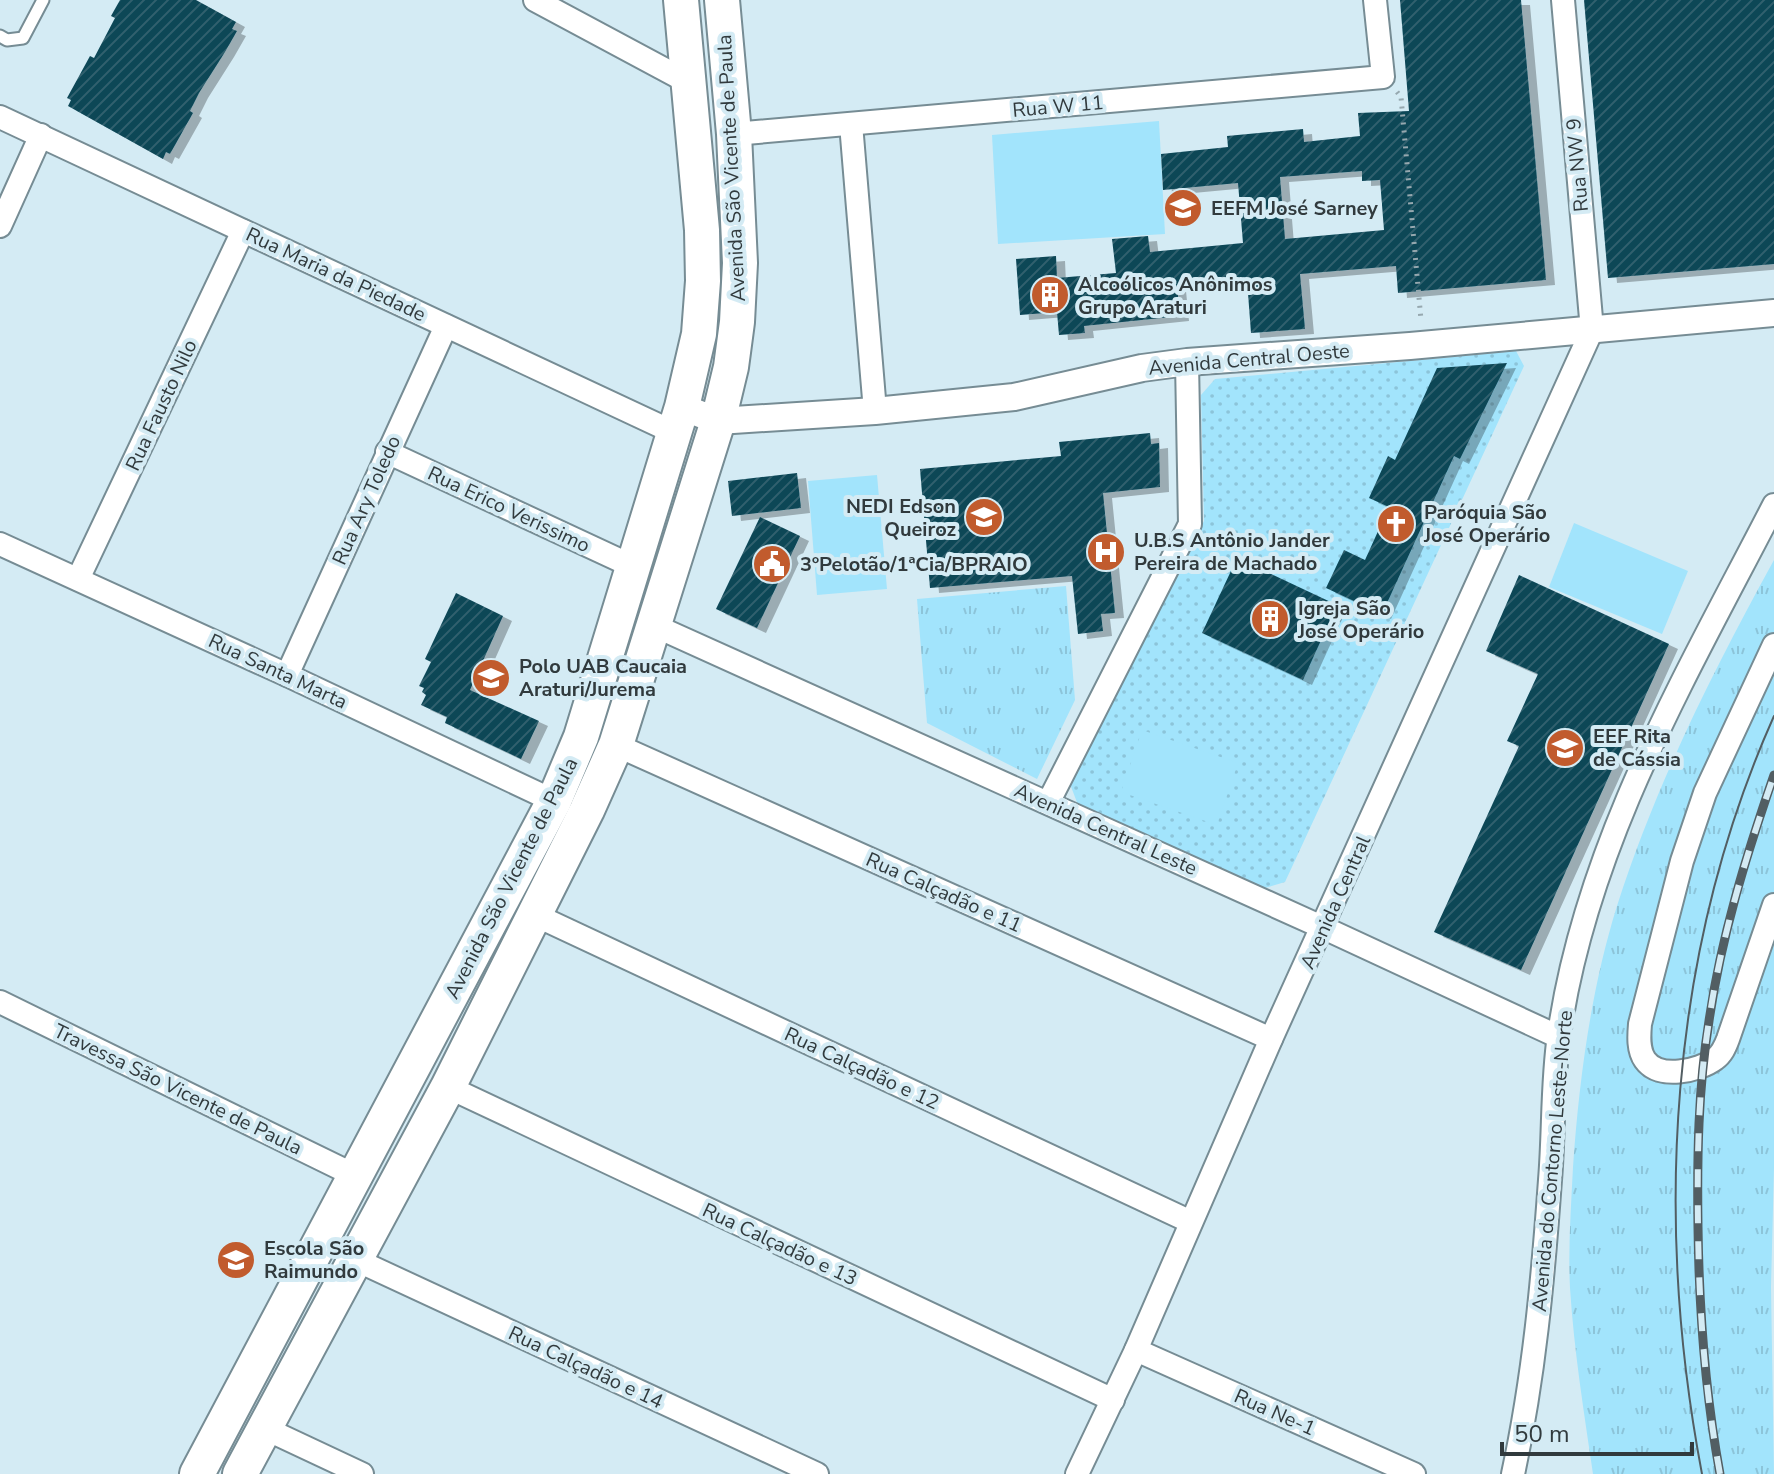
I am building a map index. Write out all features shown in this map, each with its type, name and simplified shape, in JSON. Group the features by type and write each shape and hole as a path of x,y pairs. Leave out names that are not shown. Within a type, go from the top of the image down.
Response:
{"main road":[{"name":"Avenida São Vicente de Paula","path":"197,1474 554,801 581,737 678,419 699,334 703,281 702,230 681,0"},
{"name":"Avenida São Vicente de Paula","path":"240,1474 448,1087 587,810 616,745 718,421 731,367 740,263 734,134 722,0"}],"street":[{"path":"535,0 688,82"},
{"path":"1375,0 1383,77"},
{"name":"Rua NW 9","path":"1563,0 1592,330"},
{"name":"Rua W 11","path":"734,134 1383,77"},
{"name":"Rua Maria da Piedade","path":"0,117 446,326 678,419"},
{"path":"851,124 875,411"},
{"path":"0,226 41,135"},
{"name":"Rua Fausto Nilo","path":"78,579 243,231"},
{"name":"Avenida Central Oeste","path":"678,419 718,421 875,411 1014,397 1142,368 1187,362 1774,313"},
{"name":"Rua Ary Toledo","path":"287,675 446,326"},
{"name":"Avenida Central","path":"1077,1474 1136,1350 1271,1039 1324,928 1592,330"},
{"path":"1048,803 1190,524 1187,362"},
{"name":"Rua Erico Verissimo","path":"387,452 632,566"},
{"name":"Avenida do Contorno Leste-Norte","path":"1513,1474 1528,1402 1539,1313 1559,1037 1577,943 1641,764 1774,505"},
{"name":"Rua Santa Marta","path":"0,544 554,801"},
{"name":"Avenida Central Leste","path":"653,625 1559,1037"},
{"path":"1774,645 1705,793 1682,861 1640,1024 1640,1048 1651,1066 1660,1070 1681,1071 1703,1066 1720,1055 1774,905"},
{"name":"Rua Calçadão e 11","path":"616,745 1271,1039"},
{"name":"Rua Calçadão e 12","path":"533,914 1191,1222"},
{"name":"Travessa São Vicente de Paula","path":"0,1002 356,1176"},
{"name":"Rua Calçadão e 13","path":"448,1087 1113,1400"},
{"name":"Rua Calçadão e 14","path":"354,1259 817,1474"},
{"name":"Rua Ne-1","path":"1136,1350 1414,1474"},
{"path":"264,1428 362,1474"}],"lane":[{"path":"0,36 7,40 23,38 43,0"}],"path":[{"path":"1383,77 1401,97 1423,344"}],"green space":[{"path":"1159,121 1165,234 998,244 992,135"},
{"path":"1516,351 1524,366 1285,882 1265,888 1078,805 1070,784 1204,521 1201,395 1215,379"},
{"path":"877,475 887,589 817,595 808,481"},
{"path":"1574,523 1688,571 1662,634 1549,587"},
{"path":"1774,560 1774,1168 1771,1287 1774,1474 1593,1474 1574,1335 1569,1258 1576,1134 1593,1002 1617,906 1649,816 1708,686"},
{"path":"1066,586 1075,700 1037,779 927,723 917,599"},
{"path":"1142,730 1238,763 1217,825 1121,792"}],"building":[{"path":"120,0 196,0 236,22 232,29 237,31 199,93 190,111 193,113 170,154 166,152 163,159 68,106 71,100 67,98 90,56 94,58 115,18 111,16"},
{"path":"1400,0 1521,0 1546,280 1398,293 1396,266 1300,274 1305,329 1251,333 1247,280 1177,286 1180,316 1084,326 1085,333 1059,335 1057,312 1020,315 1016,259 1056,256 1057,278 1116,273 1112,239 1148,236 1150,252 1243,243 1238,183 1163,190 1161,154 1228,147 1227,136 1303,129 1304,142 1360,136 1358,113 1409,111","holes":["1362,171 1362,181 1380,180 1384,230 1285,239 1280,177"]},
{"path":"1584,0 1774,0 1774,264 1608,278"},
{"path":"1507,363 1460,459 1454,456 1382,614 1326,588 1344,550 1365,560 1389,507 1369,498 1388,456 1395,460 1437,368"},
{"path":"1150,433 1151,444 1159,443 1160,487 1103,493 1115,613 1101,614 1103,631 1078,634 1072,576 930,588 920,469 1061,456 1059,442"},
{"path":"797,473 801,508 732,516 728,481"},
{"path":"760,517 800,536 757,628 716,609"},
{"name":"Igreja São José Operário","path":"1237,558 1337,605 1303,680 1202,633"},
{"name":"EEF Rita de Cássia","path":"1519,575 1669,644 1521,970 1434,932 1519,746 1507,741 1538,674 1486,651"},
{"path":"456,593 503,616 470,690 539,721 521,759 445,723 447,717 421,705 426,695 422,692 424,688 419,686 431,662 425,659"}],"tram line":[{"path":"1702,1474 1687,1379 1678,1282 1676,1185 1680,1089 1692,993 1711,899 1739,806 1774,716"}],"railway":[{"path":"1720,1474 1707,1382 1700,1289 1700,1098 1714,990 1727,928 1774,775"}],"place":[{"name":"EEFM José Sarney","path":"1183,208"},
{"name":"Alcoólicos Anônimos Grupo Araturi","path":"1050,295"},
{"name":"NEDI Edson Queiroz","path":"984,517"},
{"name":"Paróquia São José Operário","path":"1396,524"},
{"name":"U.B.S Antônio Jander Pereira de Machado","path":"1106,552"},
{"name":"3ºPelotão/1ªCia/BPRAIO","path":"772,564"},
{"name":"Igreja São José Operário","path":"1270,619"},
{"name":"Polo UAB Caucaia Araturi/Jurema","path":"491,678"},
{"name":"EEF Rita de Cássia","path":"1565,748"},
{"name":"Escola São Raimundo","path":"236,1260"}]}
